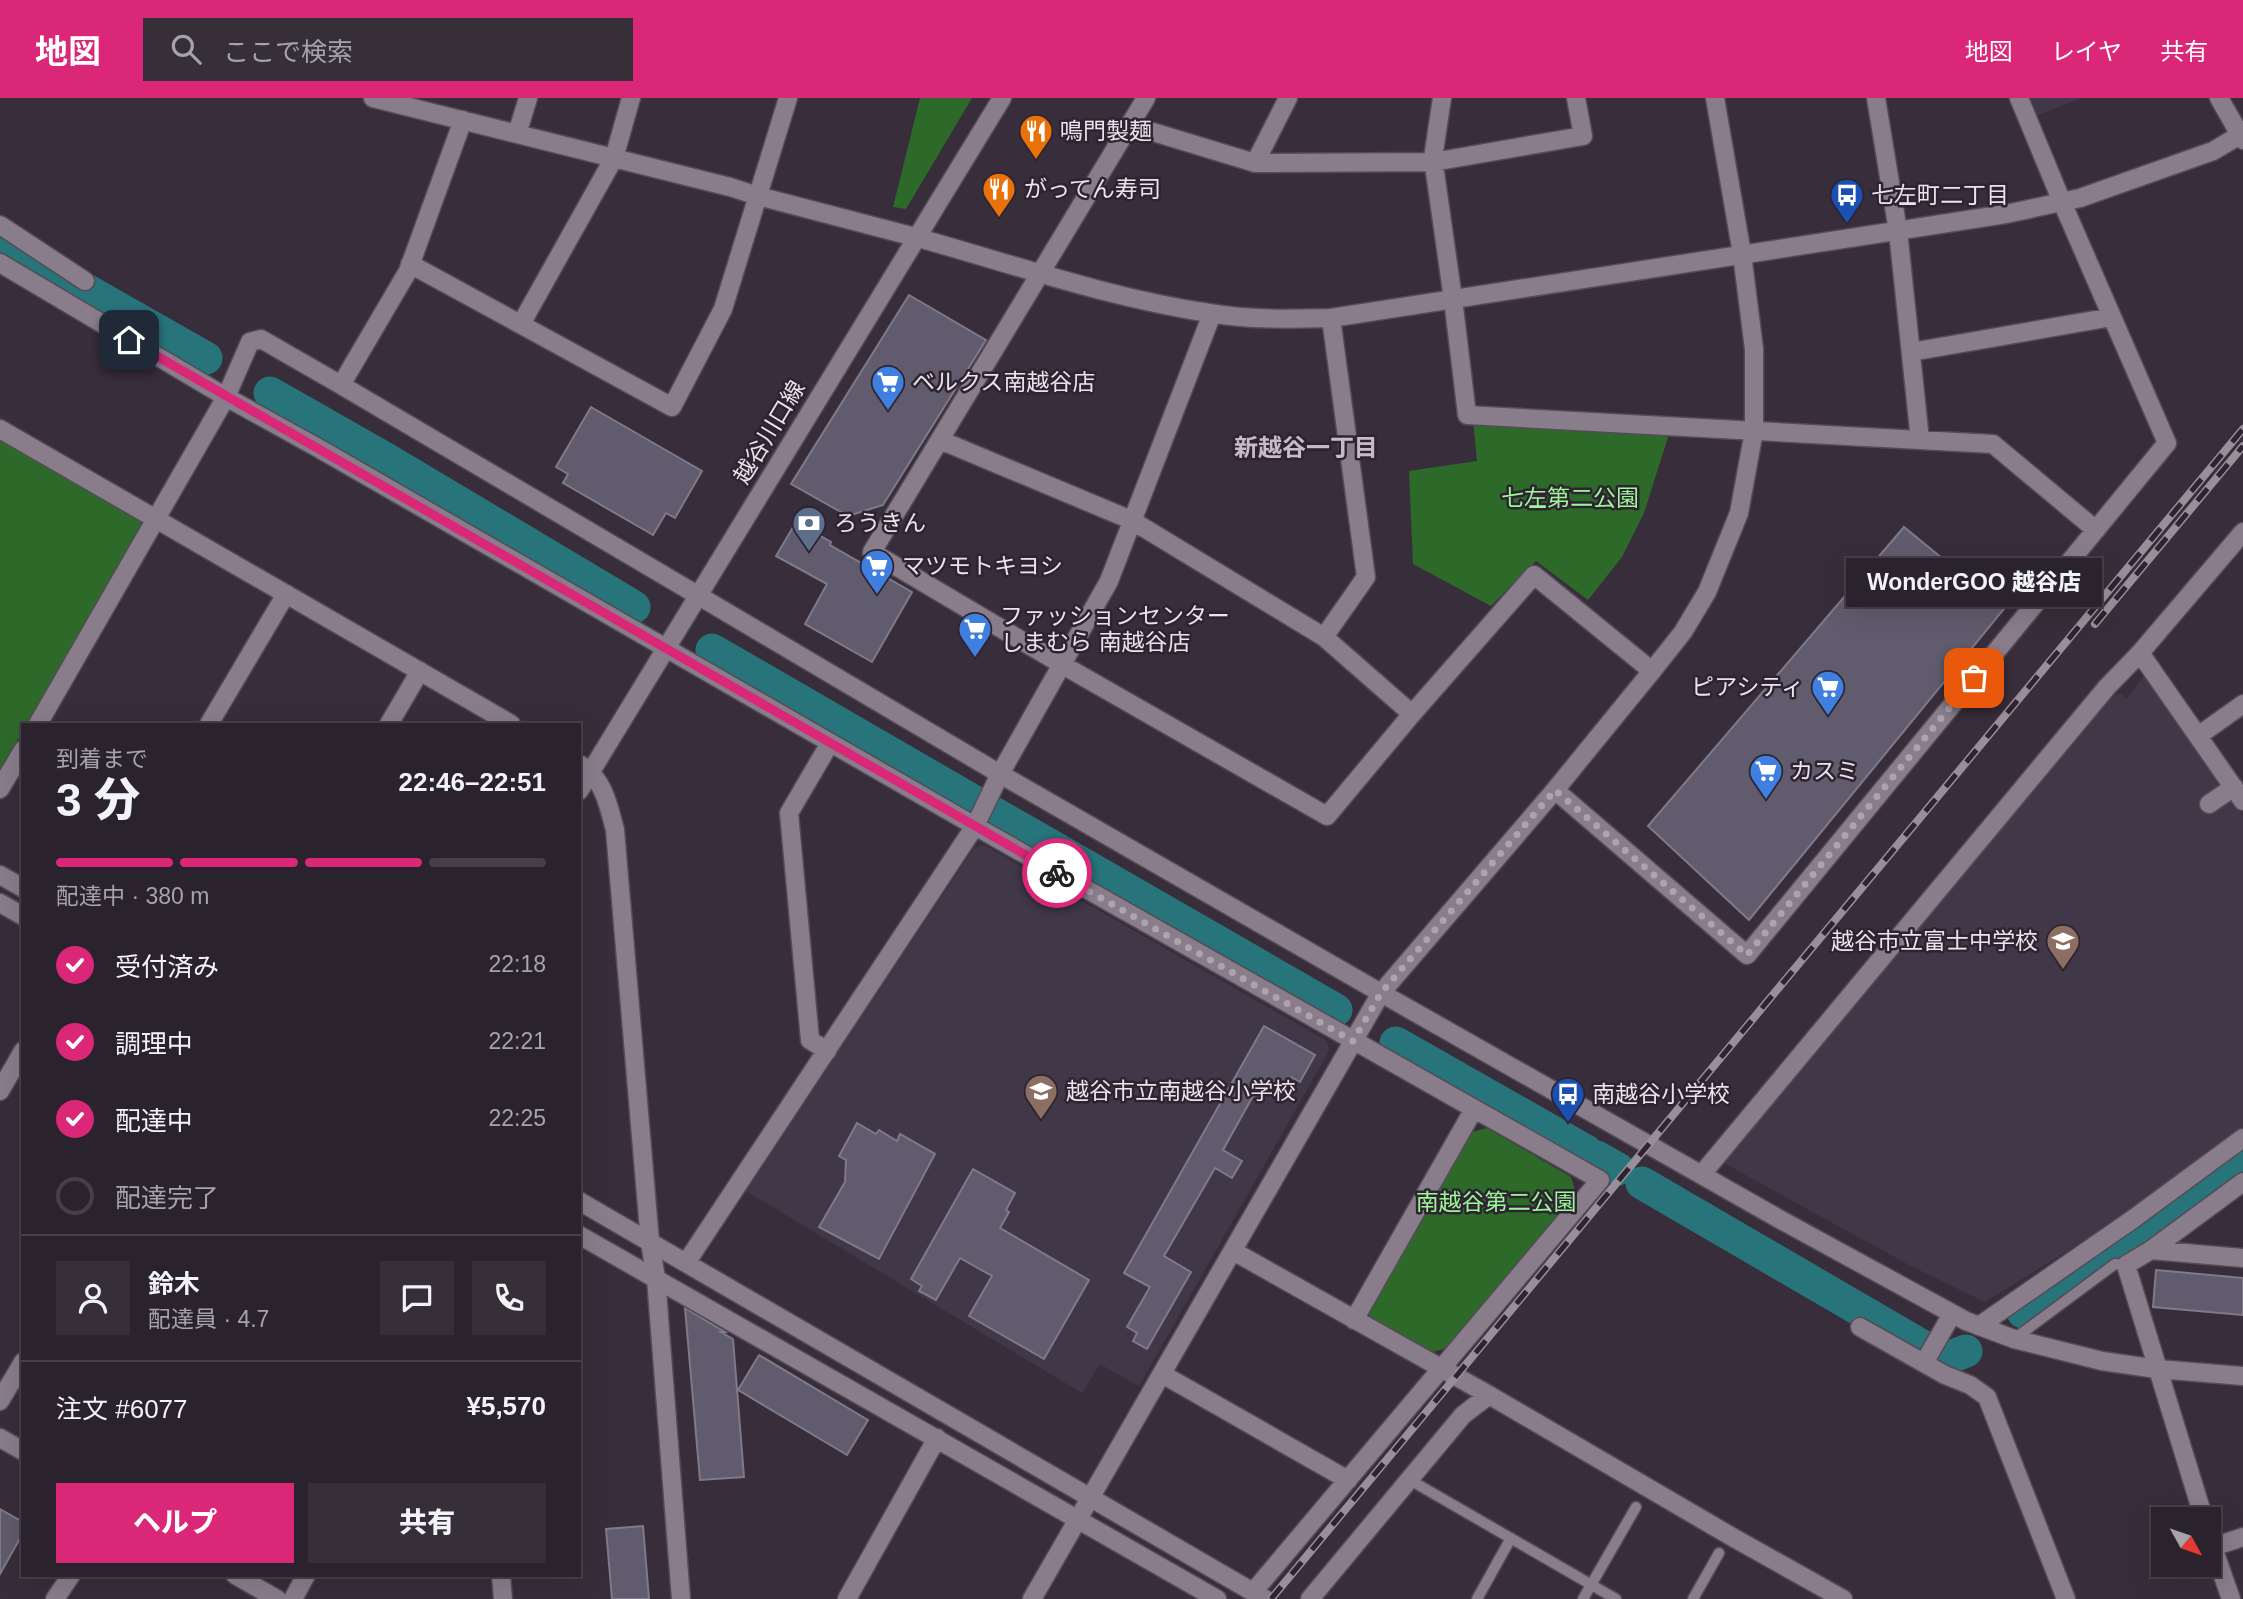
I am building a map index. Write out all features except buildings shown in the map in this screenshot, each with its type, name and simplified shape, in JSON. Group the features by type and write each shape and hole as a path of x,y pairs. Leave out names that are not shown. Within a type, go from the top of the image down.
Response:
{"street":[{"path":"373,98 730,187 1102,290 1212,314 1272,319 1331,318 2006,214 2080,198 2213,151 2241,137 2219,98"},
{"path":"517,134 528,98"},
{"path":"521,324 614,158 631,98"},
{"path":"410,264 671,407 723,309 788,98"},
{"name":"越谷川口線","path":"585,768 667,648 1002,98"},
{"path":"1146,98 873,552 1061,664 1327,816 1534,575 1652,671"},
{"path":"1255,163 1288,98"},
{"path":"1442,98 1433,162 1467,415 1993,443 2096,530"},
{"path":"1130,125 1255,163 1433,162 1583,136 1576,98"},
{"path":"1032,1599 1381,993 1555,790 1652,671 1683,632 1707,592 1739,513 1754,431 1754,349 1742,254 1715,98"},
{"path":"1876,98 1898,231 1920,440"},
{"path":"1555,790 1747,955 2167,443 2019,98"},
{"path":"341,385 410,264 463,120"},
{"path":"0,226 85,281"},
{"path":"0,262 226,397 1600,1181 1348,1480 1260,1595 581,1202"},
{"path":"686,1263 975,826 1000,774 1109,581 1212,314"},
{"path":"1911,352 2112,317"},
{"path":"1324,637 1366,577 1331,318"},
{"path":"39,723 226,397 250,342 261,338 1000,774 1793,1227 1952,1314 2013,1338 2102,1361 2157,1369 2243,1376"},
{"path":"0,429 509,723"},
{"path":"940,440 1131,520 1324,637 1412,714"},
{"path":"1702,1174 2098,698 2243,532"},
{"path":"210,723 286,594"},
{"path":"2140,653 2238,794 2209,804"},
{"path":"390,723 420,671"},
{"path":"2198,736 2243,704"},
{"path":"827,1051 810,1040 789,813 830,743"},
{"path":"0,789 21,753"},
{"path":"585,768 604,791 615,830 650,1242 656,1278 681,1599"},
{"path":"0,875 21,887"},
{"path":"0,903 21,915"},
{"path":"0,1091 21,1054"},
{"path":"1354,1320 1474,1109"},
{"path":"1982,1328 2243,1138"},
{"path":"2200,1507 2126,1265 2151,1250 2243,1182"},
{"path":"581,1236 1217,1599"},
{"path":"2151,1250 2243,1258"},
{"path":"1233,1251 1843,1599"},
{"path":"1924,1363 1952,1314"},
{"path":"1860,1327 1970,1385 1987,1397 2066,1599"},
{"path":"0,1401 21,1365"},
{"path":"1162,1374 1348,1480"},
{"path":"1310,1599 1463,1415 1489,1395"},
{"path":"0,1438 21,1450"},
{"path":"847,1599 937,1438"},
{"path":"2221,1539 2243,1537"},
{"path":"2221,1570 2231,1599"},
{"path":"55,1599 70,1577"},
{"path":"238,1577 277,1599"},
{"path":"293,1599 305,1577"},
{"path":"501,1577 503,1599"}],"lane":[{"path":"2013,1338 2115,1264 2126,1265"},
{"path":"1410,1479 1616,1599"},
{"path":"1583,1599 1636,1507"},
{"path":"1477,1599 1511,1538"},
{"path":"1693,1599 1719,1553"}],"shaded area":[{"path":"2025,98 2083,98 2033,117"},
{"name":"越谷市立富士中学校","path":"2145,675 2243,816 2243,1126 2098,1232 1985,1302 1909,1265 1724,1163 2113,695 2122,693 2126,699"},
{"name":"越谷市立南越谷小学校","path":"984,845 1327,1041 1329,1051 1139,1386 1100,1364 1082,1393 746,1191 974,848"}],"green space":[{"path":"920,98 972,98 906,209 893,207"},
{"name":"七左第二公園","path":"1473,421 1669,434 1644,513 1622,557 1588,600 1536,561 1491,606 1413,564 1409,471 1477,461"},
{"path":"0,438 147,518 28,723 21,723 21,734 0,770"},
{"name":"南越谷第二公園","path":"1487,1128 1571,1177 1576,1194 1447,1348 1433,1352 1370,1319 1368,1311 1472,1132"}],"waterway":[{"path":"0,241 206,358"},
{"path":"270,393 634,607"},
{"path":"712,650 973,801"},
{"path":"992,812 1336,1010"},
{"path":"1396,1043 1586,1151"},
{"path":"2023,1312 2243,1152"},
{"path":"1597,1157 1618,1169"},
{"path":"1642,1183 1922,1346"},
{"path":"1938,1356 1953,1356 1966,1351"}],"railway":[{"path":"1271,1599 2243,429"},
{"path":"2095,624 2243,446"}],"way so far":[{"path":"1057,873 1353,1041 1381,993 1555,790 1747,955 1974,678"}],"place":[{"name":"鳴門製麺","path":"1036,161"},
{"name":"がってん寿司","path":"999,219"},
{"name":"七左町二丁目","path":"1847,225"},
{"name":"ベルクス南越谷店","path":"888,412"},
{"name":"ろうきん","path":"809,553"},
{"name":"マツモトキヨシ","path":"877,596"},
{"name":"ファッションセンター しまむら 南越谷店","path":"975,659"},
{"name":"WonderGOO 越谷店","path":"1974,678"},
{"name":"ピアシティ","path":"1828,717"},
{"name":"カスミ","path":"1766,801"},
{"name":"越谷市立富士中学校","path":"2063,971"},
{"name":"越谷市立南越谷小学校","path":"1041,1121"},
{"name":"南越谷小学校","path":"1568,1124"}],"district":[{"name":"新越谷一丁目","path":"1306,447"}],"route":[{"path":"129,340 1057,873"}]}
